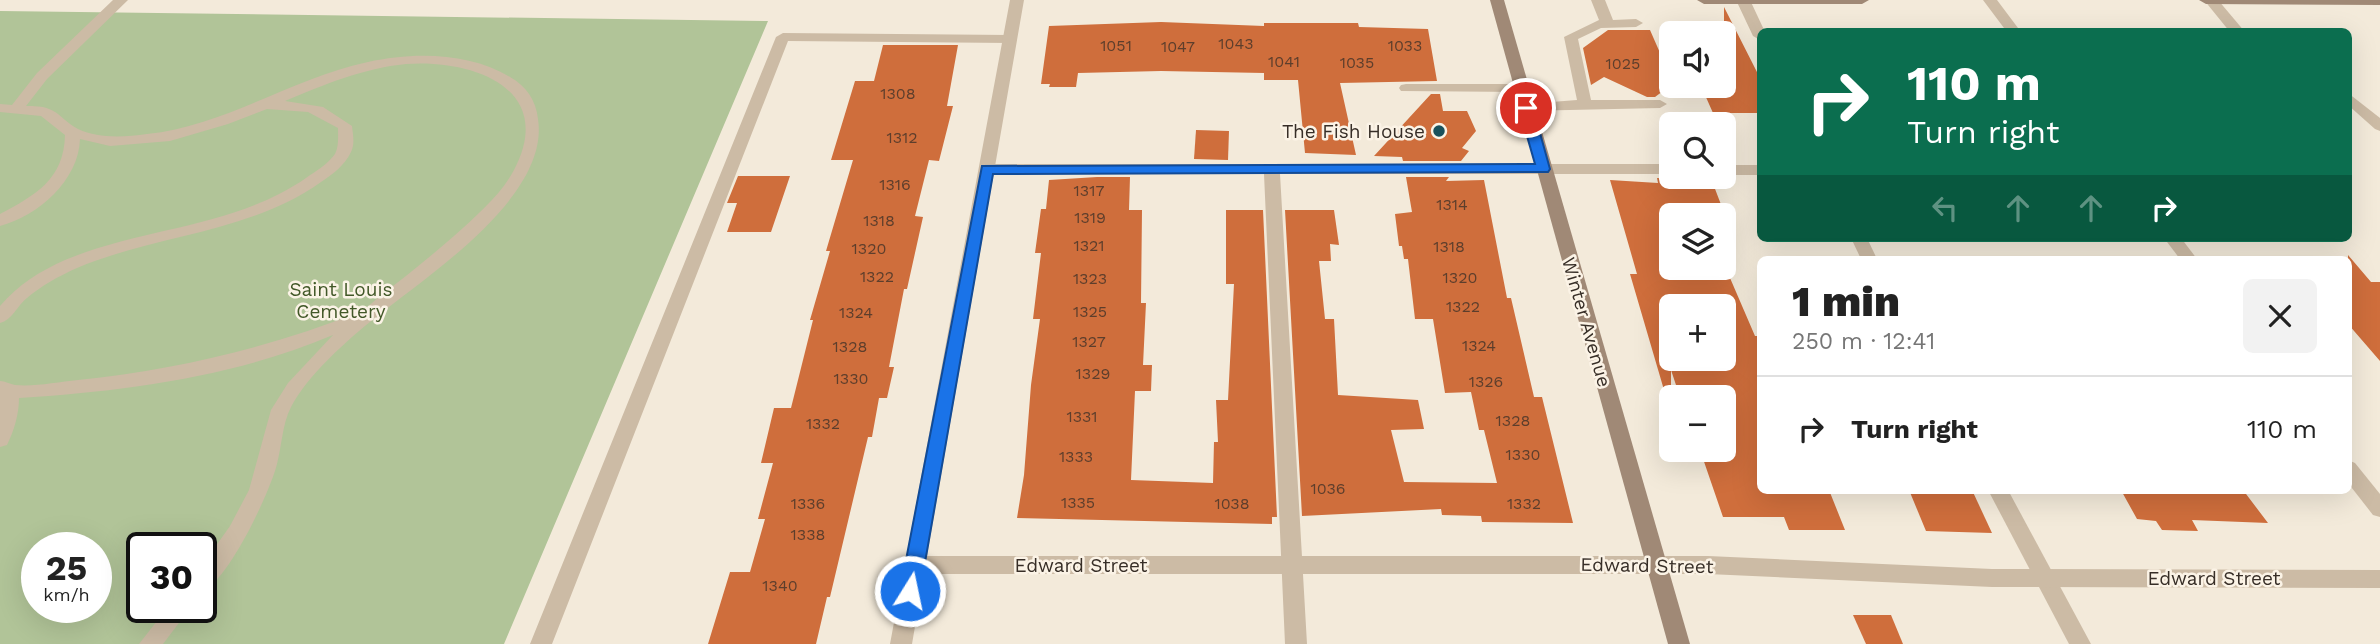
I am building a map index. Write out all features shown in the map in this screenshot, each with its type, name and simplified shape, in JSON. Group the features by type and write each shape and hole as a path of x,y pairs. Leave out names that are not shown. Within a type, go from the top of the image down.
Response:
{"main road":[{"name":"Winter Avenue","path":"1497,0 1679,644"},
{"path":"1704,0 1862,0"},
{"path":"2208,0 2380,1"}],"street":[{"path":"17,108 42,76 121,0"},
{"path":"901,644 1017,0"},
{"path":"1598,0 1608,24"},
{"path":"1990,0 2011,28"},
{"path":"2208,0 2234,28"},
{"path":"1743,1 1757,30"},
{"path":"1585,104 1571,37 1599,24 1636,23"},
{"path":"541,644 783,37 1010,39"},
{"path":"0,108 45,112 73,132 111,141 184,133 266,105 313,82 372,64 419,59 461,62 497,75 523,94 533,115 533,137 518,179 481,221 426,271 374,309 322,357 292,391 279,411 272,432 265,473 241,528 217,561"},
{"path":"1406,88 1520,89"},
{"path":"2352,100 2380,125"},
{"path":"1526,108 1585,104 1660,104"},
{"path":"0,317 9,304 31,286 60,270 93,256 221,223 298,192 330,169 345,148 345,126 324,110 304,106 266,105"},
{"path":"0,221 31,203 68,170 74,150 73,132"},
{"path":"987,169 1659,169"},
{"path":"1272,169 1296,644"},
{"path":"1736,170 1757,170"},
{"path":"2175,242 2187,256"},
{"path":"0,440 10,411 5,389 62,389 198,369 267,352 330,330 374,309"},
{"path":"2352,473 2380,509"},
{"path":"2000,494 2080,644"},
{"name":"Edward Street","path":"915,565 1708,565 1877,574 2045,578 2380,579"},
{"path":"150,644 168,623"}],"green space":[{"name":"Saint Louis Cemetery","path":"0,11 768,21 504,644 0,644"}],"building":[{"path":"1724,7 1731,21 1724,21"},
{"path":"1161,22 1264,26 1264,23 1358,23 1359,27 1428,29 1437,81 1340,83 1356,155 1305,153 1298,80 1264,80 1264,73 1161,71 1078,73 1076,87 1049,87 1050,84 1041,84 1049,26"},
{"path":"1608,30 1650,30 1659,51 1659,94 1647,97 1604,77 1591,85 1583,48"},
{"path":"1736,31 1757,72 1757,113 1713,112 1706,98 1736,98"},
{"path":"883,45 958,45 947,106 953,106 939,161 929,160 915,216 923,217 907,289 904,289 889,367 894,367 887,398 879,398 872,437 868,437 830,597 827,597 816,644 708,644 730,572 750,572 765,519 758,519 773,463 761,463 774,408 791,408 813,320 810,320 830,251 826,251 853,160 831,160 855,81 874,81"},
{"path":"1431,94 1440,94 1443,111 1467,111 1476,131 1462,148 1469,151 1461,161 1403,161 1402,157 1374,156"},
{"path":"1196,130 1229,131 1228,160 1194,159"},
{"path":"738,176 790,176 771,232 727,232 737,203 727,203"},
{"path":"1130,177 1129,210 1142,210 1141,303 1146,303 1143,365 1152,365 1151,391 1135,391 1131,480 1213,483 1214,442 1218,442 1216,400 1228,400 1234,284 1226,284 1226,210 1263,210 1277,517 1272,517 1272,524 1017,518 1040,319 1033,319 1041,253 1035,253 1041,209 1046,209 1049,180"},
{"path":"1406,177 1449,177 1446,181 1484,180 1507,298 1511,298 1534,397 1542,397 1573,523 1482,522 1481,516 1442,515 1441,509 1302,516 1285,210 1334,210 1339,245 1330,244 1331,261 1319,261 1325,319 1334,319 1338,395 1418,400 1424,429 1391,430 1404,482 1497,483 1484,430 1479,430 1471,392 1445,393 1433,319 1415,319 1408,259 1404,259 1402,246 1399,246 1395,214 1412,212"},
{"path":"1659,178 1659,189 1715,189 1720,203 1659,203 1659,280 1731,280 1757,336 1757,494 1831,494 1845,530 1789,530 1784,517 1723,517 1704,462 1736,462 1736,385 1676,385 1671,371 1736,371 1736,294 1659,294 1659,371 1671,371 1671,385 1663,385 1630,274 1637,274 1610,180 1658,183"},
{"path":"2352,260 2371,282 2380,282 2380,361 2352,329"},
{"path":"1911,494 1974,494 1992,533 1926,531"},
{"path":"2123,494 2246,494 2268,523 2192,520 2198,531 2162,530 2156,521 2137,519"},
{"path":"1853,615 1891,615 1903,644 1866,644"}],"place":[{"name":"The Fish House","path":"1439,131"}],"route":[{"path":"910,591 987,169 1543,169 1526,108"}]}
